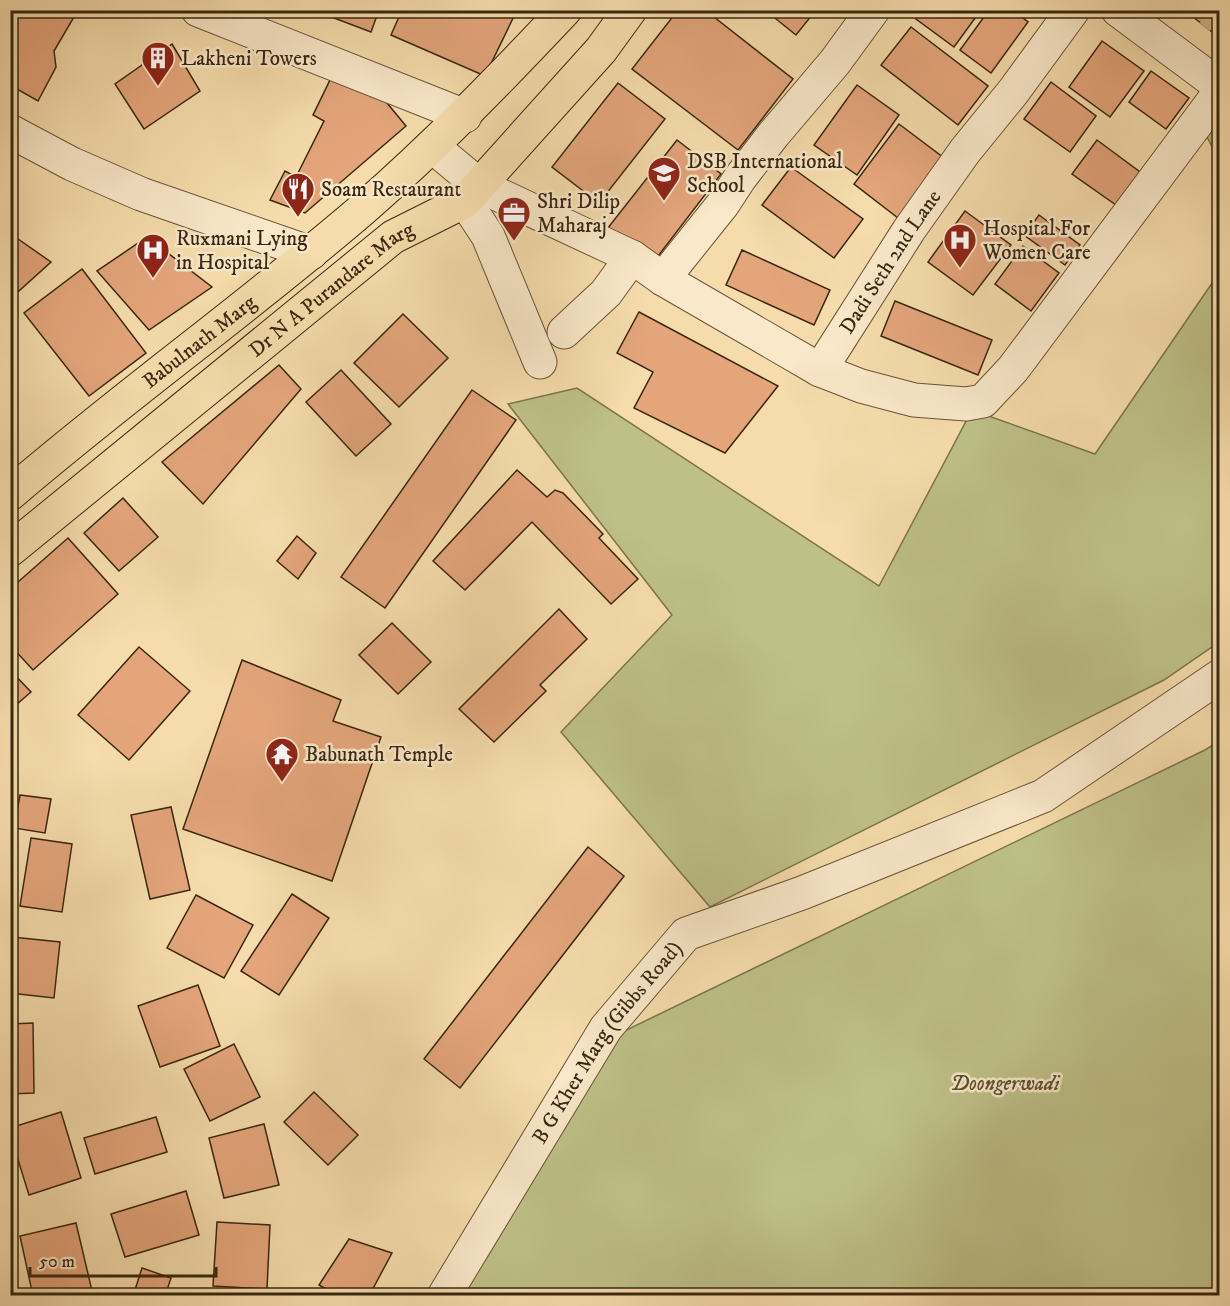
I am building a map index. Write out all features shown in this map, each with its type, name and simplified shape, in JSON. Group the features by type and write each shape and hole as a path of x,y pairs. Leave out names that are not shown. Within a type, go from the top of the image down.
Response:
{"main road":[{"name":"Babulnath Marg","path":"10,494 311,253 465,116 565,10"},
{"name":"Dr N A Purandare Marg","path":"10,550 393,237 472,194 601,50 630,10"}],"street":[{"path":"198,10 465,116"},
{"path":"663,279 723,204 773,135 835,62 873,10"},
{"name":"Dadi Seth 2nd Lane","path":"819,370 909,230 965,151 1013,92 1073,10"},
{"path":"1118,10 1220,86"},
{"path":"472,194 633,257 663,279 819,370 861,386 914,400 966,404 983,401 1013,369 1220,92"},
{"path":"10,131 72,164 141,194 311,253"},
{"path":"432,146 472,194 540,362"},
{"path":"564,332 606,293 633,257"},
{"name":"B G Kher Marg (Gibbs Road)","path":"444,1296 606,1028 686,934 802,893 1043,796 1220,676"}],"green space":[{"path":"1219,74 1219,160 1192,108"},
{"path":"1219,273 1219,642 1164,680 710,907 561,732 672,615 508,404 577,388 879,586 972,410 1095,454"},
{"name":"Doongerwadi","path":"1219,741 1219,1295 454,1296 612,1037 1205,750"}],"building":[{"path":"14,10 61,10 74,17 54,51 56,67 38,101 10,85 10,16"},
{"path":"313,10 379,10 371,32"},
{"path":"402,10 517,10 485,76 391,35"},
{"path":"678,10 705,10 793,79 738,150 632,69"},
{"path":"765,10 816,10 796,35"},
{"path":"922,10 981,10 954,47 916,19"},
{"path":"989,10 1013,10 1028,22 991,73 960,50"},
{"path":"1197,10 1220,10 1220,23 1212,32 1192,16"},
{"path":"911,27 988,86 958,125 881,65"},
{"path":"1102,41 1144,71 1110,117 1069,87"},
{"name":"Lakheni Towers","path":"172,44 200,91 144,129 115,84"},
{"path":"1151,71 1189,98 1166,129 1129,102"},
{"path":"331,78 377,91 406,126 305,213 270,200 285,171 296,177 324,121 313,115"},
{"path":"1051,82 1096,116 1070,152 1024,119"},
{"path":"618,83 665,119 599,203 552,167"},
{"path":"857,85 899,115 857,175 814,145"},
{"path":"899,124 944,158 898,218 854,184"},
{"name":"DSB International School","path":"677,140 721,174 652,264 607,229"},
{"path":"1097,140 1140,172 1116,205 1072,174"},
{"path":"791,167 863,219 834,258 762,205"},
{"path":"965,211 1011,245 973,295 928,262"},
{"path":"1039,215 1080,245 1065,265 1024,235"},
{"path":"10,234 51,262 10,299"},
{"name":"Ruxmani Lying in Hospital","path":"147,237 212,287 149,330 97,271"},
{"path":"1023,246 1059,273 1031,311 995,284"},
{"path":"742,250 830,290 814,325 726,285"},
{"path":"82,269 146,353 89,396 24,313"},
{"path":"895,301 992,340 978,375 881,336"},
{"path":"639,312 778,386 725,453 634,408 653,372 617,353"},
{"path":"403,314 448,358 399,407 354,363"},
{"path":"279,365 301,389 203,504 162,462"},
{"path":"341,370 391,424 356,456 306,402"},
{"path":"472,390 516,420 385,608 341,577"},
{"path":"517,470 547,497 555,490 563,493 603,534 599,538 638,579 611,604 532,522 465,590 433,561"},
{"path":"123,498 158,537 119,571 84,533"},
{"path":"297,536 316,553 298,579 277,561"},
{"path":"68,538 118,594 33,670 10,645 10,589"},
{"path":"559,609 587,639 540,685 546,691 494,742 459,709"},
{"path":"392,623 431,662 398,694 359,655"},
{"path":"139,647 190,691 129,760 78,715"},
{"name":"Babunath Temple","path":"242,660 341,700 333,721 381,737 332,881 183,829"},
{"path":"10,670 31,692 10,710"},
{"path":"20,795 51,799 45,833 14,828"},
{"path":"171,807 190,890 150,899 131,815"},
{"path":"31,838 72,844 62,912 20,906"},
{"path":"588,847 624,876 460,1088 424,1059"},
{"path":"292,894 329,918 279,995 241,971"},
{"path":"196,895 253,925 224,978 167,948"},
{"path":"12,937 60,942 54,998 10,993"},
{"path":"198,985 220,1046 160,1067 138,1006"},
{"path":"33,1023 34,1093 10,1094 10,1024"},
{"path":"234,1044 260,1097 210,1121 184,1069"},
{"path":"314,1092 358,1135 328,1165 284,1122"},
{"path":"61,1112 81,1178 29,1195 10,1128"},
{"path":"156,1117 167,1152 95,1174 84,1138"},
{"path":"264,1124 279,1185 224,1198 209,1138"},
{"path":"186,1191 199,1235 125,1257 111,1214"},
{"path":"217,1222 270,1225 267,1289 213,1286"},
{"path":"76,1223 93,1295 33,1296 20,1236"},
{"path":"349,1239 392,1253 369,1296 338,1296 319,1285"},
{"path":"142,1268 171,1278 165,1296 133,1296"}],"tunnel":[{"path":"1210,10 1220,18"}],"place":[{"name":"Lakheni Towers","path":"158,87"},
{"name":"DSB International School","path":"664,202"},
{"name":"Soam Restaurant","path":"298,218"},
{"name":"Shri Dilip Maharaj","path":"514,242"},
{"name":"Hospital For Women Care","path":"960,269"},
{"name":"Ruxmani Lying in Hospital","path":"153,279"},
{"name":"Babunath Temple","path":"282,783"}]}
